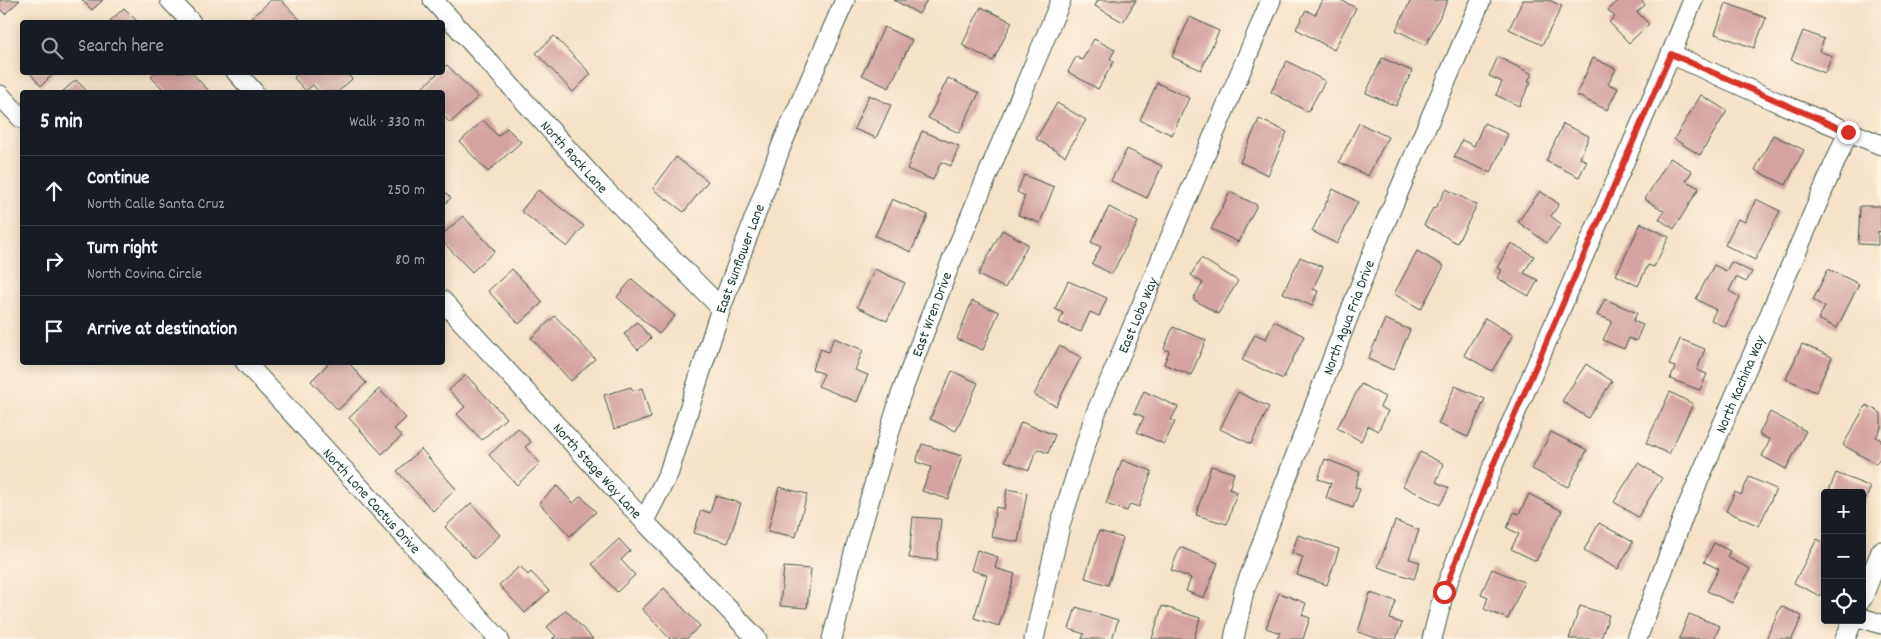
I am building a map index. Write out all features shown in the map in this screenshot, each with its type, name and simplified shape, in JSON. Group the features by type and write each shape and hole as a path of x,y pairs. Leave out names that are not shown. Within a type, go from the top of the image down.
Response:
{"street":[{"path":"170,0 189,20"},
{"name":"North Rock Lane","path":"433,0 601,186 721,308"},
{"name":"East Wren Drive","path":"832,639 855,549 900,397 947,272 1061,0"},
{"name":"East Lobo Way","path":"1034,639 1061,522 1094,415 1271,0"},
{"name":"North Agua Fria Drive","path":"1234,639 1244,590 1374,249 1481,0"},
{"path":"1432,639 1444,592 1494,463 1693,0"},
{"name":"East Sunflower Lane","path":"644,521 669,472 721,308 782,144 840,2"},
{"path":"1671,54 1881,145"},
{"path":"239,75 252,90"},
{"path":"0,95 20,117"},
{"name":"North Kachina Way","path":"1637,639 1689,503 1848,132"},
{"name":"North Stage Way Lane","path":"445,303 644,521 757,639"},
{"name":"North Lone Cactus Drive","path":"248,365 498,639"},
{"path":"1866,589 1881,552"},
{"path":"1866,619 1881,624"},
{"path":"1845,639 1852,624"}],"building":[{"path":"0,0 20,0 5,14 0,9"},
{"path":"82,0 103,0 92,10"},
{"path":"271,0 281,0 300,20 249,20"},
{"path":"894,0 927,0 919,14"},
{"path":"1098,0 1136,0 1123,22 1095,6"},
{"path":"1323,0 1341,0 1356,8 1334,50 1296,29 1306,10 1315,15"},
{"path":"1411,0 1448,0 1426,45 1396,30"},
{"path":"1523,0 1549,0 1562,6 1542,45 1509,29"},
{"path":"1619,0 1641,0 1645,5 1637,12 1649,24 1629,43 1609,22 1615,17 1608,10"},
{"path":"1726,3 1766,18 1754,48 1715,34"},
{"path":"981,7 1012,22 993,61 962,45"},
{"path":"124,8 136,20 111,20"},
{"path":"1190,17 1219,31 1201,70 1172,57"},
{"path":"884,27 912,40 889,88 862,75"},
{"path":"1803,31 1824,39 1819,51 1832,56 1825,73 1791,60"},
{"path":"554,36 591,74 573,92 536,53"},
{"path":"1094,39 1115,50 1110,59 1114,61 1098,89 1068,72 1076,57 1082,60"},
{"path":"1498,57 1532,74 1528,81 1531,82 1519,106 1496,95 1502,82 1489,76"},
{"path":"1382,58 1412,71 1396,106 1366,93"},
{"path":"1593,58 1616,69 1608,84 1618,88 1607,110 1576,95"},
{"path":"1287,61 1325,81 1308,112 1271,92"},
{"path":"447,65 478,97 450,123 445,117 445,90 420,90 436,75 445,75 445,67"},
{"path":"32,75 52,75 41,86"},
{"path":"153,75 194,75 208,90 164,90 151,77"},
{"path":"296,75 348,75 352,79 340,90 317,90 313,85 305,90 294,78"},
{"path":"948,78 979,93 959,133 928,118"},
{"path":"76,80 86,90 64,90"},
{"path":"1157,83 1189,98 1172,135 1140,120"},
{"path":"869,95 891,105 876,138 854,129"},
{"path":"1701,95 1727,111 1700,155 1674,139"},
{"path":"1057,103 1086,120 1065,156 1036,139"},
{"path":"1259,119 1287,132 1268,175 1240,162"},
{"path":"483,120 498,136 507,128 521,142 488,172 460,142"},
{"path":"1359,123 1388,137 1368,176 1339,162"},
{"path":"1484,123 1508,134 1491,173 1454,157 1462,140 1474,146"},
{"path":"1563,124 1589,136 1580,158 1587,161 1579,177 1546,161"},
{"path":"922,131 959,146 951,166 941,162 933,180 907,169"},
{"path":"1773,135 1804,150 1786,185 1755,170"},
{"path":"1127,149 1162,166 1147,198 1111,181"},
{"path":"676,157 708,181 684,212 653,189"},
{"path":"1670,158 1692,171 1686,181 1699,188 1674,229 1659,219 1664,211 1645,199"},
{"path":"1024,175 1054,187 1040,223 1018,215 1025,196 1017,192"},
{"path":"1333,189 1358,202 1337,244 1312,231"},
{"path":"1446,189 1477,205 1457,243 1424,225"},
{"path":"538,190 584,226 567,247 521,211"},
{"path":"1540,191 1559,204 1551,216 1561,224 1547,243 1518,222"},
{"path":"445,192 451,198 445,203"},
{"path":"1230,192 1257,205 1238,242 1211,229"},
{"path":"892,199 928,215 911,252 875,236"},
{"path":"1756,199 1780,211 1755,260 1725,245 1738,219 1745,222"},
{"path":"1860,206 1881,206 1881,232 1878,231 1878,245 1858,244"},
{"path":"1109,207 1138,222 1112,274 1092,264 1101,247 1091,242"},
{"path":"463,216 495,251 472,272 445,244 445,232"},
{"path":"1641,223 1669,237 1654,267 1648,265 1638,286 1616,275"},
{"path":"1002,230 1028,244 1005,288 978,275"},
{"path":"1511,243 1534,256 1524,273 1538,280 1529,296 1497,278 1502,270 1497,268"},
{"path":"1417,251 1444,266 1421,309 1394,294"},
{"path":"1300,257 1323,267 1313,289 1318,291 1312,306 1283,293"},
{"path":"1201,258 1238,281 1218,314 1193,299 1203,283 1191,275"},
{"path":"1731,262 1752,272 1746,282 1736,277 1729,291 1740,297 1725,327 1711,320 1716,310 1696,299 1714,265 1726,271"},
{"path":"512,269 543,302 519,324 488,291"},
{"path":"875,269 905,283 887,321 857,307"},
{"path":"1828,269 1859,284 1837,328 1818,319 1825,307 1813,300"},
{"path":"632,279 675,316 659,334 617,297"},
{"path":"1068,281 1107,298 1099,316 1090,312 1081,332 1059,323 1063,313 1055,309"},
{"path":"1605,299 1637,313 1633,321 1643,325 1636,341 1629,338 1624,349 1603,340 1612,321 1597,315"},
{"path":"972,301 999,312 983,350 957,339"},
{"path":"555,316 595,359 571,381 531,338"},
{"path":"1485,318 1513,335 1492,371 1464,355"},
{"path":"1385,319 1410,330 1393,370 1368,359"},
{"path":"1274,321 1304,336 1283,379 1242,360 1255,334 1266,339"},
{"path":"637,322 651,338 638,350 624,334"},
{"path":"1173,327 1206,340 1191,375 1164,364 1169,351 1164,349"},
{"path":"834,338 863,350 855,370 868,375 857,402 818,386 824,374 812,369 821,349 828,352"},
{"path":"1680,339 1705,349 1697,370 1707,374 1700,390 1670,379 1675,367 1669,365"},
{"path":"1802,344 1832,357 1816,392 1786,379"},
{"path":"1059,346 1081,357 1056,406 1034,395"},
{"path":"1586,364 1612,381 1588,418 1562,401"},
{"path":"327,365 351,365 366,383 338,410 311,381"},
{"path":"952,371 978,383 956,431 930,419"},
{"path":"466,375 506,418 482,440 457,414 465,407 449,390"},
{"path":"1361,384 1385,397 1380,407 1388,411 1378,431 1368,426 1361,441 1337,428"},
{"path":"1455,386 1485,399 1468,437 1438,424"},
{"path":"631,387 633,391 642,388 651,418 614,429 604,395"},
{"path":"379,389 406,418 394,429 402,436 382,454 349,418"},
{"path":"1144,391 1178,407 1171,420 1175,422 1164,444 1137,432 1144,417 1134,413"},
{"path":"1238,392 1269,407 1251,444 1220,429"},
{"path":"1670,392 1693,404 1669,454 1646,443"},
{"path":"1866,405 1881,413 1881,428 1876,437 1881,440 1881,456 1876,464 1843,445"},
{"path":"1770,412 1806,431 1786,469 1762,456 1770,440 1759,434"},
{"path":"1021,422 1055,435 1048,453 1037,449 1029,470 1005,461"},
{"path":"518,428 531,442 525,447 540,463 517,485 489,455"},
{"path":"1551,432 1587,450 1568,487 1532,469"},
{"path":"922,444 962,456 948,499 922,491 931,467 916,462"},
{"path":"421,449 456,489 433,511 397,471"},
{"path":"1420,452 1444,464 1436,482 1449,488 1440,505 1403,486"},
{"path":"1325,459 1360,472 1355,487 1360,489 1353,508 1326,498 1331,483 1318,479"},
{"path":"1122,460 1152,471 1139,507 1130,504 1127,511 1106,504"},
{"path":"1638,463 1662,478 1638,517 1614,502"},
{"path":"1211,466 1234,473 1229,489 1237,492 1227,524 1196,515"},
{"path":"1836,473 1871,487 1866,499 1866,489 1830,489"},
{"path":"1749,477 1776,489 1759,526 1726,511 1735,492 1741,495"},
{"path":"557,486 573,503 581,496 596,512 570,536 539,503"},
{"path":"779,487 807,494 796,537 768,531"},
{"path":"1007,489 1027,493 1018,542 991,537 996,507 1004,509"},
{"path":"1529,494 1562,511 1536,561 1511,549 1519,534 1507,528 1514,512 1519,514"},
{"path":"715,496 741,503 728,543 694,533 701,510 710,513"},
{"path":"471,503 500,535 475,559 445,527"},
{"path":"913,517 941,519 937,560 909,558"},
{"path":"1395,521 1419,530 1409,559 1420,562 1414,579 1378,567"},
{"path":"1599,523 1633,542 1618,569 1584,550"},
{"path":"1099,531 1123,538 1108,585 1085,578"},
{"path":"1298,535 1339,549 1327,585 1297,575 1303,557 1292,553"},
{"path":"619,539 630,551 621,560 635,575 617,592 592,564"},
{"path":"1817,539 1821,541 1820,596 1794,583"},
{"path":"1714,543 1730,551 1727,557 1750,569 1732,603 1707,591 1719,569 1704,562"},
{"path":"1180,547 1218,563 1204,598 1186,591 1191,578 1171,570"},
{"path":"977,550 998,557 995,568 1015,574 999,626 974,618 987,575 971,570"},
{"path":"520,566 528,575 531,572 549,591 525,613 499,585"},
{"path":"784,567 811,569 807,608 780,606"},
{"path":"1492,569 1524,582 1508,619 1484,609 1488,597 1481,594"},
{"path":"664,588 700,626 686,639 670,639 642,609"},
{"path":"1279,593 1306,603 1302,615 1310,618 1303,639 1277,639 1280,633 1266,628"},
{"path":"1370,593 1396,601 1390,619 1402,623 1396,639 1379,639 1358,632"},
{"path":"1162,606 1200,618 1194,639 1152,639"},
{"path":"1580,606 1609,615 1601,639 1569,639"},
{"path":"1781,606 1802,616 1792,639 1766,639"},
{"path":"1076,607 1118,620 1112,639 1082,639 1084,634 1069,629"},
{"path":"566,610 593,639 552,639 556,636 547,627"},
{"path":"1689,614 1720,626 1714,639 1679,639"}],"route":[{"path":"1444,592 1494,463 1671,54 1848,132"}]}
